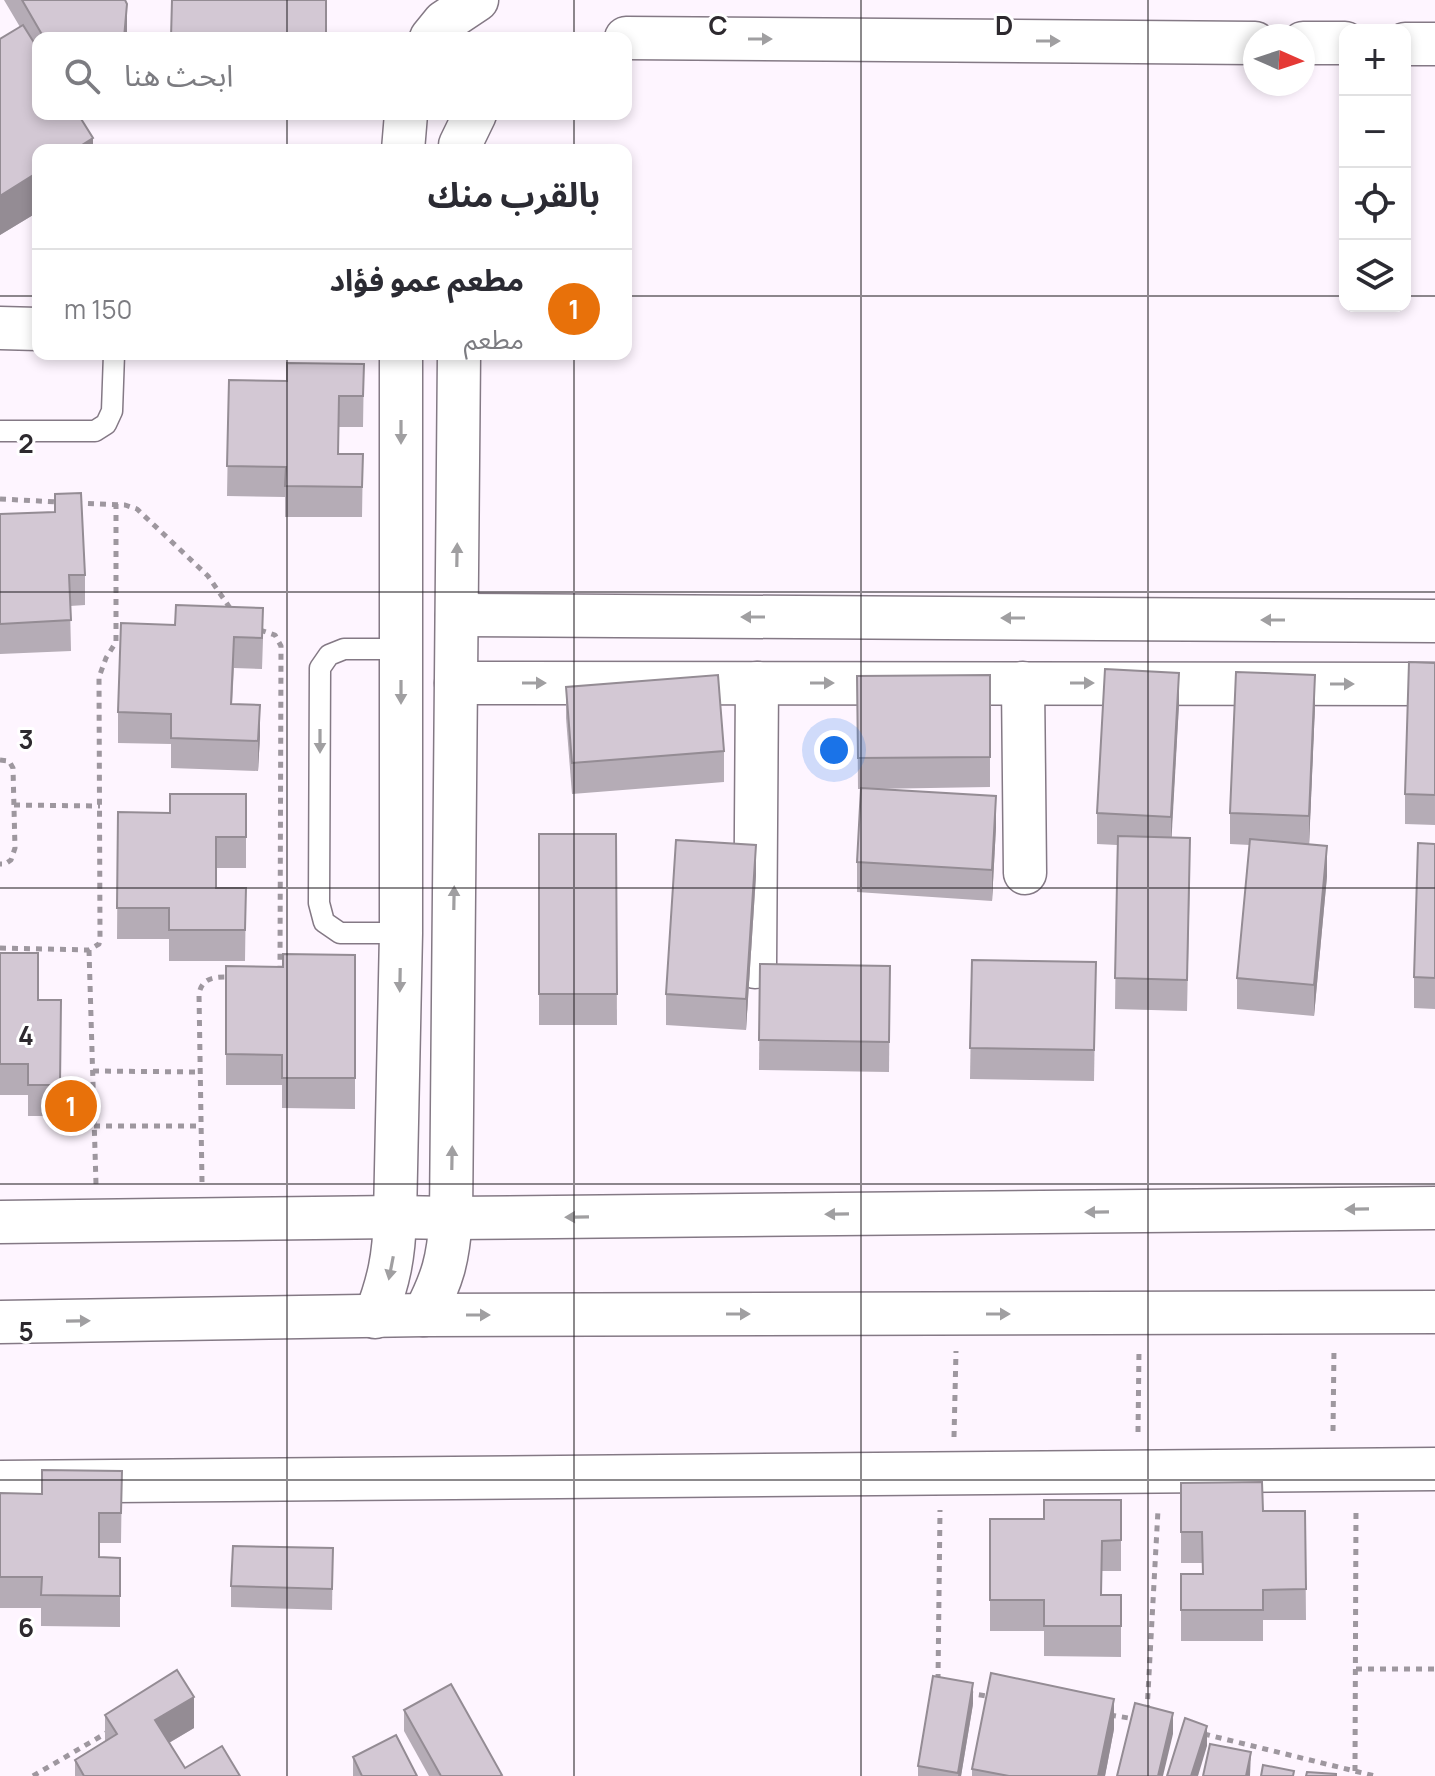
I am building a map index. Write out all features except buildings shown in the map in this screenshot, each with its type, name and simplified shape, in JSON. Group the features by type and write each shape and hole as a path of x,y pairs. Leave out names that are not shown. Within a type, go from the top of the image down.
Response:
{"street":[{"path":"436,32 444,22 477,0"},
{"path":"632,38 1243,43"},
{"path":"1315,43 1339,43"},
{"path":"1411,44 1435,44"},
{"path":"404,144 406,120"},
{"path":"460,144 472,120"},
{"path":"0,328 32,329"},
{"path":"375,1317 387,1285 394,1251 395,1217 401,933 401,360"},
{"path":"424,1315 446,1263 451,1218 459,360"},
{"path":"457,615 1435,621"},
{"path":"456,683 1435,684"},
{"path":"755,967 757,683"},
{"path":"1023,683 1025,873"},
{"path":"0,1222 1435,1208"},
{"path":"0,1322 424,1315 1435,1312"},
{"path":"0,1482 1435,1469"}],"lane":[{"path":"0,431 95,431 106,424 112,411 114,360"},
{"path":"401,649 344,649 329,655 320,668 319,887 324,922 340,933 401,933"}],"path":[{"path":"0,499 116,504 137,509 208,576 234,614"},
{"path":"0,948 89,950 99,944 99,677 116,642 116,504"},
{"path":"252,627 275,635 281,646 280,967 276,976"},
{"path":"0,760 12,764 14,805 13,857 9,862 0,864"},
{"path":"14,805 100,806"},
{"path":"89,950 96,1221"},
{"path":"202,1219 200,988 209,979 241,978"},
{"path":"93,1071 200,1072"},
{"path":"94,1126 201,1126"},
{"path":"1334,1312 1356,1669 1355,1771"},
{"path":"1102,1714 1146,1720 1149,1472 1139,1313"},
{"path":"938,1689 957,1314"},
{"path":"1356,1669 1435,1669"},
{"path":"953,1691 998,1698"},
{"path":"33,1776 110,1731"},
{"path":"1191,1731 1375,1776"}],"place":[{"name":"مطعم عمو فؤاد","path":"71,1106"}]}
